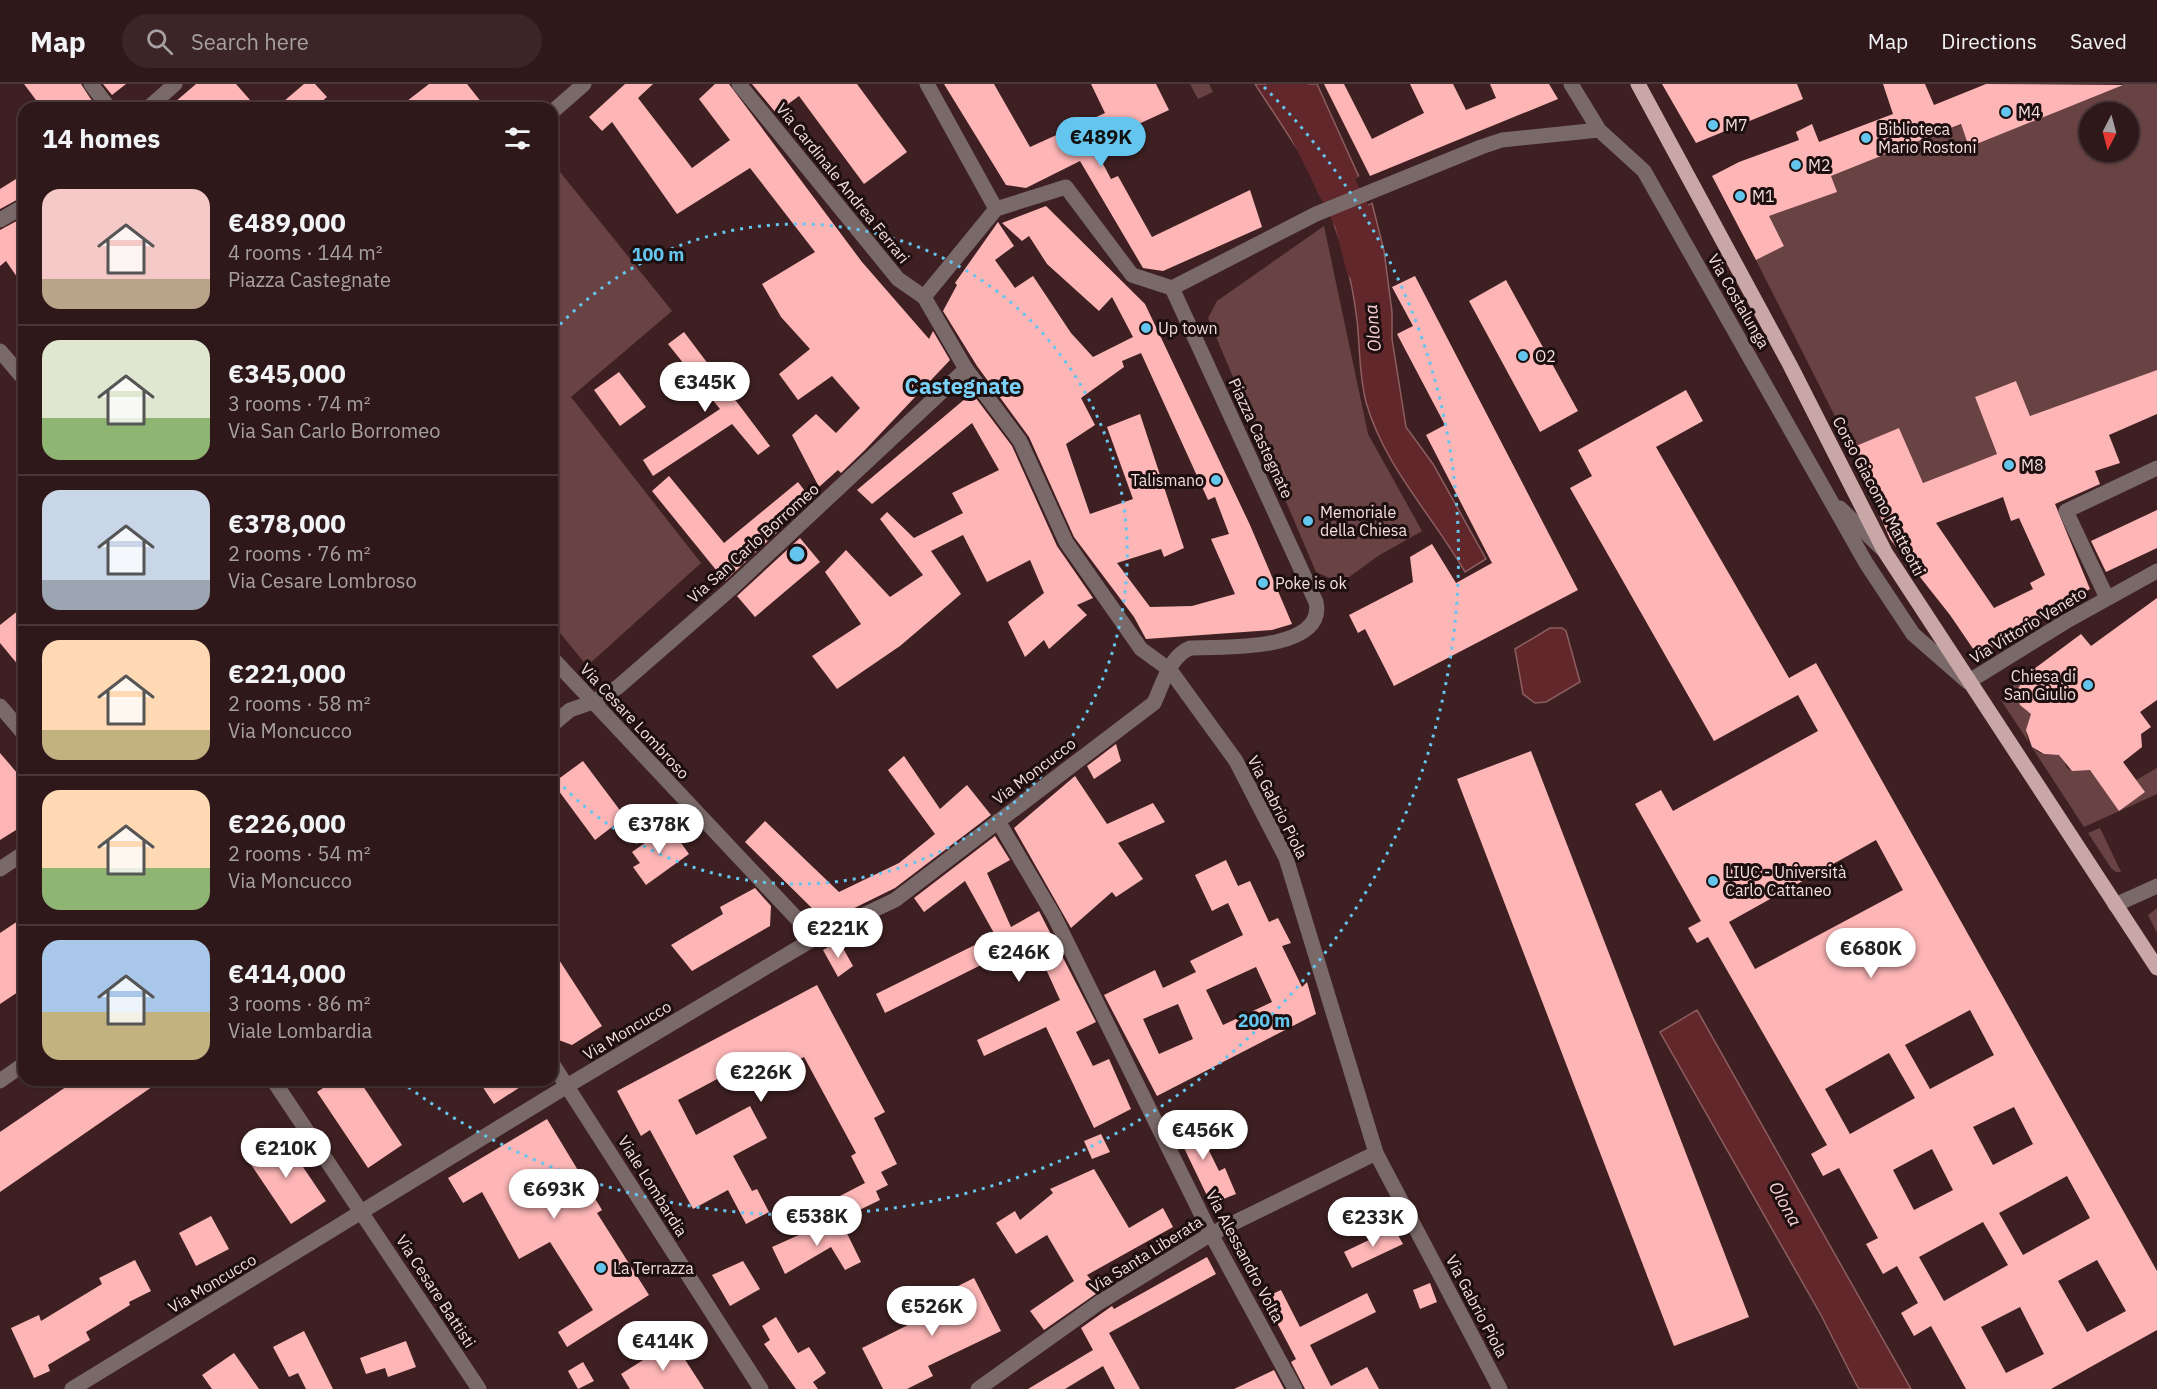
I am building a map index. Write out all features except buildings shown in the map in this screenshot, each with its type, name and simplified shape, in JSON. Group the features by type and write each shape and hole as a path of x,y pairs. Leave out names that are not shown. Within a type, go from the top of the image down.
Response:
{"main road":[{"name":"Corso Giacomo Matteotti","path":"1638,84 1790,365 1885,552 2157,968"}],"street":[{"path":"91,84 104,102"},
{"path":"155,102 175,84"},
{"path":"558,107 584,84"},
{"name":"Via Cardinale Andrea Ferrari","path":"739,84 898,279 924,297"},
{"path":"927,84 996,209"},
{"name":"Via Costalunga","path":"1571,84 1599,130 1644,171 1866,563 1912,634 1968,682"},
{"path":"924,297 996,209 1066,187 1132,275 1172,288 1316,214 1502,140 1599,130"},
{"path":"0,220 18,210"},
{"name":"Piazza Castegnate","path":"1170,669 1176,656 1190,648 1269,644 1297,635 1312,624 1318,610 1172,288"},
{"name":"Via Gabrio Piola","path":"924,297 966,369 1020,441 1066,542 1141,649 1170,669 1236,761 1286,858 1376,1153 1500,1389"},
{"path":"0,351 18,373"},
{"name":"Via San Carlo Borromeo","path":"558,719 570,710 593,702 618,687 734,586 966,369"},
{"name":"Via Vittorio Veneto","path":"2107,598 2066,511 2157,468"},
{"name":"Via Costalunga","path":"1833,502 1885,552"},
{"name":"Via Vittorio Veneto","path":"1968,682 2107,598 2157,571"},
{"name":"Via Cesare Lombroso","path":"558,664 815,938"},
{"name":"Via Moncucco","path":"72,1389 363,1213 567,1086 815,938 895,900 1154,703 1170,669"},
{"path":"0,706 18,727"},
{"name":"Via Alessandro Volta","path":"998,821 1054,916 1211,1234 1295,1389"},
{"path":"0,869 18,857"},
{"path":"2115,905 2157,886"},
{"path":"0,1081 18,1068"},
{"name":"Viale Lombardia","path":"558,1072 761,1389"},
{"name":"Via Cesare Battisti","path":"277,1086 479,1389"},
{"name":"Via Santa Liberata","path":"978,1389 1100,1302 1211,1234 1376,1153"}],"shaded area":[{"path":"1190,84 1209,84 1213,92 1198,99"},
{"path":"2124,84 2157,84 2157,370 2030,416 2016,381 1975,397 1997,454 1923,483 1899,428 1851,448 1756,260 1784,246 1768,216 1836,192 1831,176 1961,125 1970,146 2079,102 2079,162 2139,162 2139,102 2079,102"},
{"path":"558,169 672,311 571,397 701,563 587,666 558,630"},
{"path":"1324,226 1368,434 1422,531 1378,556 1345,580 1334,580 1316,572 1208,318 1217,301"},
{"path":"2026,675 2028,677 2018,688 2016,697 2022,705 2034,713 2027,730 2029,743 2001,700 2004,693"},
{"path":"2031,746 2042,753 2051,755 2061,753 2067,768 2072,771 2088,768 2145,792 2136,780 2157,768 2157,794 2084,827"},
{"path":"2100,828 2121,872 2116,872 2111,868 2088,833"},
{"path":"2157,908 2157,933 2148,915"}],"water":[{"path":"1255,84 1317,84 1359,177 1320,195 1304,159"},
{"path":"1372,203 1384,251 1392,312 1392,339 1406,427 1433,464 1486,559 1465,572 1397,469 1374,425 1366,402 1353,295 1345,257 1333,221"},
{"path":"1550,628 1562,628 1566,631 1580,682 1546,702 1535,703 1523,694 1515,649"},
{"path":"1697,1010 1911,1389 1859,1389 1855,1382 1821,1315 1660,1032"}],"pier":[{"path":"1362,175 1361,179 1321,197 1318,196"},
{"path":"1371,200 1375,201 1331,223 1332,219"}],"waterway":[{"name":"Olona","path":"1286,84 1354,221 1365,265"}],"place":[{"name":"M4","path":"2006,112"},
{"name":"M7","path":"1713,125"},
{"name":"Biblioteca Mario Rostoni","path":"1866,138"},
{"name":"M2","path":"1796,165"},
{"name":"M1","path":"1740,196"},
{"name":"Up town","path":"1146,328"},
{"name":"O2","path":"1523,356"},
{"name":"M8","path":"2009,465"},
{"name":"Talismano","path":"1216,480"},
{"name":"Memoriale della Chiesa","path":"1308,521"},
{"name":"Poke is ok","path":"1263,583"},
{"name":"Chiesa di San Giulio","path":"2088,685"},
{"name":"LIUC - Università Carlo Cattaneo","path":"1713,881"},
{"name":"La Terrazza","path":"601,1268"}],"district":[{"name":"Castegnate","path":"963,386"}]}
